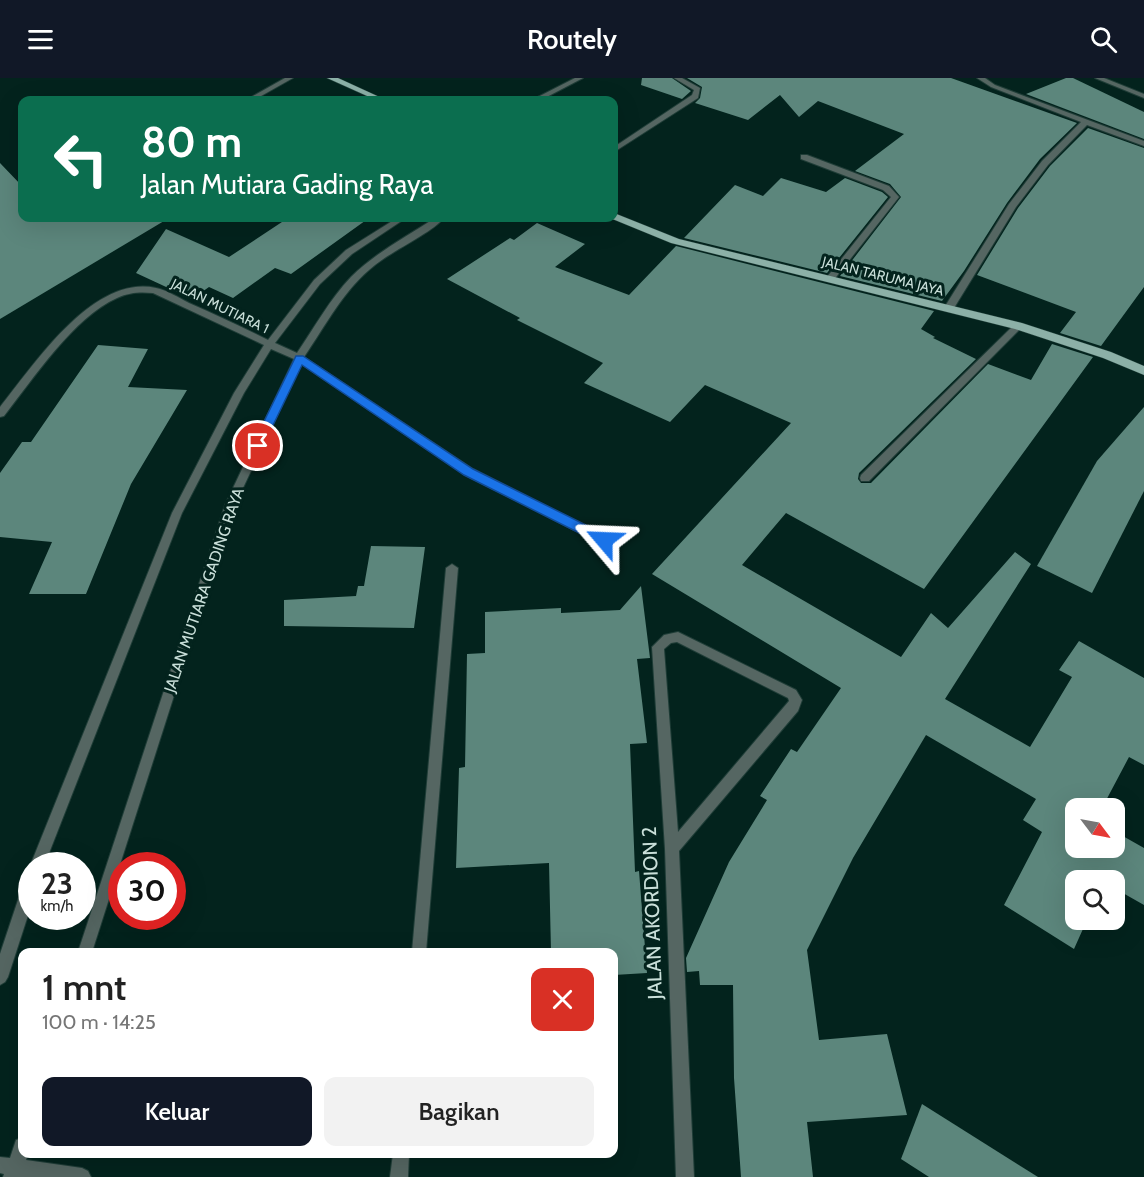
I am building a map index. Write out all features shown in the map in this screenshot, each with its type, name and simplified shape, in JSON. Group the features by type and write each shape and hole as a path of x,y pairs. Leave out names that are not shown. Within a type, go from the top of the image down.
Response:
{"main road":[{"path":"331,78 373,96"},
{"name":"JALAN TARUMA JAYA","path":"618,218 675,241 1018,326 1107,355 1144,371"}],"street":[{"path":"257,96 290,78"},
{"path":"544,96 580,78"},
{"path":"618,147 695,96 698,89 677,78"},
{"path":"980,78 1086,123 1144,144"},
{"path":"1098,78 1144,96"},
{"path":"949,308 1012,206 1045,163 1086,123"},
{"path":"804,157 886,188 895,197 830,279"},
{"name":"JALAN MUTIARA GADING RAYA","path":"86,948 230,505 299,358 341,294 361,257 398,222"},
{"name":"JALAN MUTIARA GADING RAYA","path":"43,852 177,513 239,393 269,345 317,282 432,222"},
{"name":"JALAN MUTIARA 1","path":"0,414 79,320 96,306 132,290 155,290 299,358 469,472 604,540"},
{"path":"865,478 1018,326"},
{"path":"419,948 452,568"},
{"name":"JALAN AKORDION 2","path":"672,849 793,707 796,700 792,694 678,638 668,639 658,647 672,849 684,1177"},
{"path":"0,977 18,922"},
{"path":"18,1153 9,1170 82,1177"},
{"path":"399,1177 401,1158"}],"building":[{"path":"642,78 672,78 691,91 682,99 641,85"},
{"path":"687,78 951,78 1077,123 1040,159 1007,203 942,301 840,276 901,197 890,184 855,171 904,134 818,101 799,117 780,95 748,120 695,103 700,98 702,87"},
{"path":"1066,78 1073,78 1144,112 1144,139 1026,94"},
{"path":"1088,128 1144,148 1144,287 1101,346 1060,333 1076,312 977,275 1018,208 1050,166"},
{"path":"0,163 18,182 18,222 162,222 0,319"},
{"path":"781,178 826,192 845,178 882,192 888,197 827,273 684,238 735,185 763,196"},
{"path":"282,222 363,222 291,274 275,268 233,298 209,287 192,299 136,273 166,229 229,257"},
{"path":"537,223 585,244 555,267 629,295 676,246 934,311 921,329 935,337 933,338 976,359 859,473 858,479 861,483 871,483 988,364 1031,380 1052,344 1093,357 924,589 786,513 742,565 901,657 931,613 948,628 1015,552 1031,564 945,699 1030,747 1072,677 1059,670 1079,641 1144,678 1144,765 1129,757 1107,798 1065,798 1065,858 1125,858 1125,837 1144,848 1144,905 1125,894 1125,870 1065,870 1065,930 1083,930 1074,949 1004,905 1042,832 1023,820 1036,799 926,735 853,858 807,950 819,1040 887,1034 907,1115 807,1122 813,1177 741,1177 734,1078 733,985 700,985 699,971 687,972 686,958 729,862 767,800 760,796 791,749 797,752 841,688 652,574 791,423 705,385 670,422 584,383 603,363 517,320 520,318 447,279 510,238 514,240"},
{"path":"98,345 148,349 128,387 187,390 131,484 86,594 29,594 52,542 0,537 0,473 22,442 31,442"},
{"path":"1144,407 1144,491 1092,593 1037,566 1097,461"},
{"path":"371,546 425,547 414,628 284,626 284,600 356,596 358,586 364,586"},
{"path":"641,586 650,658 637,659 647,743 630,744 635,872 639,871 647,973 618,975 618,948 551,948 549,863 456,868 459,768 465,767 467,654 485,653 485,612 561,608 561,613 620,610"},
{"path":"922,1104 1038,1177 929,1177 901,1159"}],"route":[{"path":"258,446 299,358 469,472 604,540"}]}
